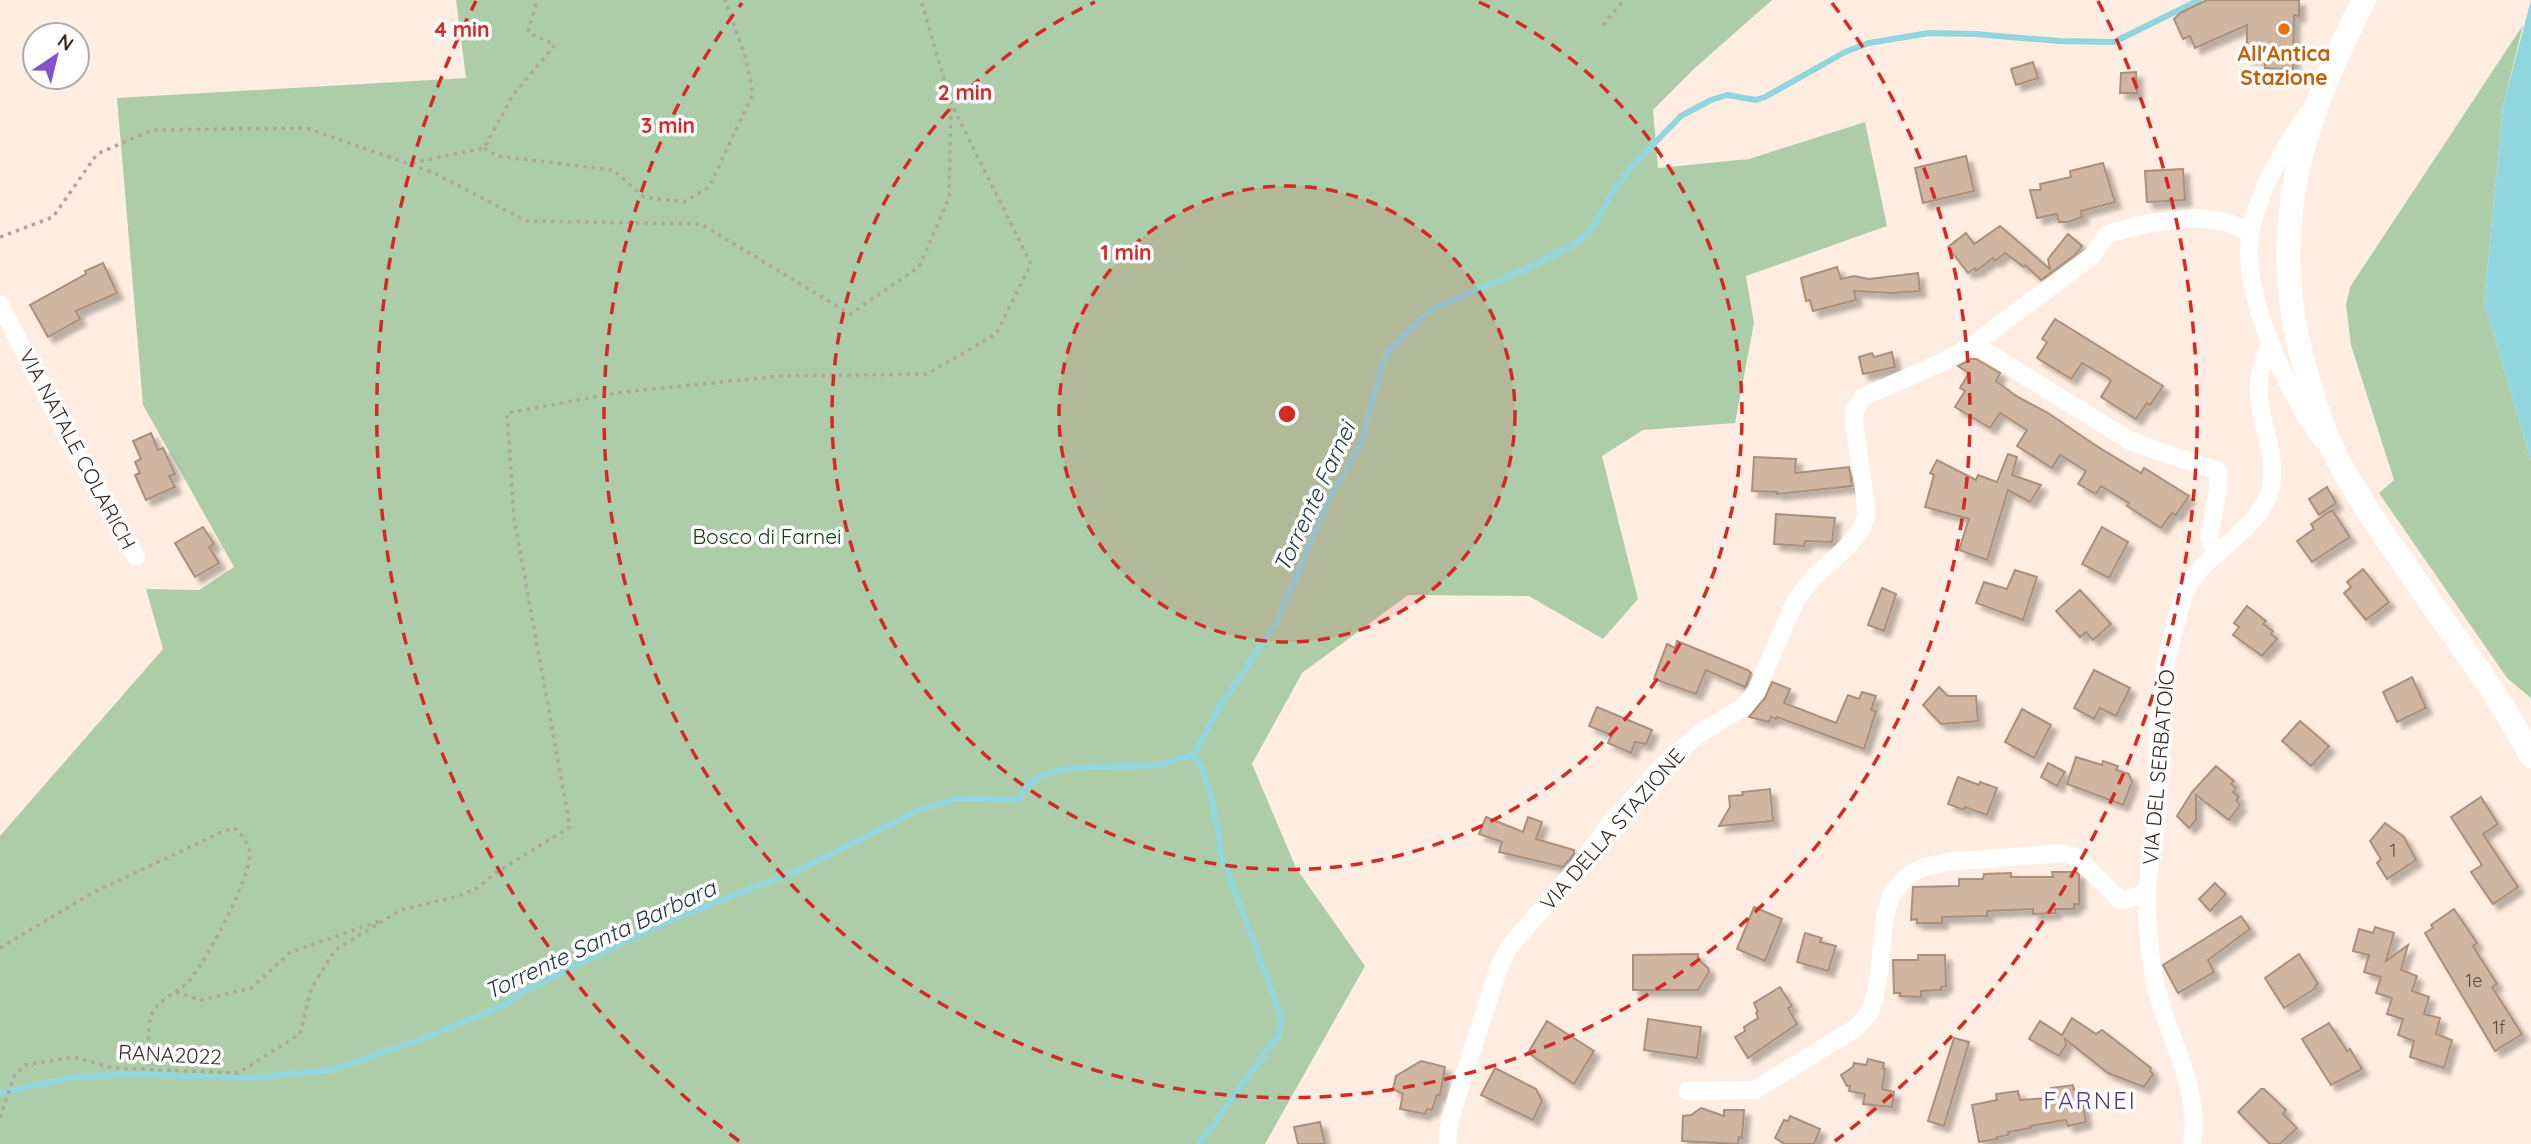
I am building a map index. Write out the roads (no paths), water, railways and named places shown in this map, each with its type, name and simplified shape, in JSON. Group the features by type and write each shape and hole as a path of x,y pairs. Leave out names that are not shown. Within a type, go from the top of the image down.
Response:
{"main road":[{"path":"2364,0 2319,95 2297,166 2286,252 2289,303 2295,334 2317,413 2340,464 2401,560 2490,686 2531,756"}],"street":[{"path":"2319,95 2273,172 2258,203 2251,232 2250,263 2270,342 2287,383 2307,420 2340,464"},
{"name":"VIA DELLA STAZIONE","path":"1447,1144 1450,1120 1458,1094 1499,967 1509,947 1578,867 1610,824 1665,763 1700,733 1745,706 1756,691 1795,602 1812,579 1847,547 1861,530 1866,515 1865,496 1854,423 1855,410 1863,397 1943,362 1974,344 2092,256 2107,234 2149,223 2197,218 2225,222 2251,232"},
{"name":"VIA NATALE COLARICH","path":"0,304 71,444 136,557"},
{"name":"VIA DEL SERBATOIO","path":"2192,1144 2193,1115 2179,1049 2157,988 2148,923 2147,893 2157,820 2161,694 2169,645 2190,583 2251,523 2265,503 2271,486 2271,465 2259,384 2270,342"},
{"path":"1974,344 2132,442 2218,471 2218,491 2209,537 2217,554"},
{"name":"VIA DEL SERBATOIO","path":"1687,1091 1755,1090 1856,1028 1870,1012 1875,996 1885,915 1892,894 1906,877 1924,867 1960,860 2062,853 2078,858 2121,901 2147,893"}],"water":[{"path":"2531,0 2531,460 2484,303 2503,106"}],"waterway":[{"name":"Torrente Farnei","path":"1199,1144 1278,1036 1281,1016 1221,854 1208,786 1193,755 1222,703 1277,622 1328,501 1362,442 1382,364 1390,349 1436,307 1528,268 1578,242 1589,232 1618,184 1634,164 1681,116 1711,100 1727,95 1756,100 1765,97 1845,52 1869,43 1929,33 2114,42 2199,0"},
{"name":"Torrente Santa Barbara","path":"0,1093 68,1078 128,1074 248,1078 332,1070 432,1035 502,1006 522,992 666,922 797,871 919,810 957,798 1019,800 1027,786 1041,777 1059,771 1101,766 1156,765 1193,755"}],"place":[{"name":"All'Antica Stazione","path":"2284,29"}],"district":[{"name":"FARNEI","path":"2090,1100"}],"park label":[{"name":"Bosco di Farnei","path":"767,536"}]}
